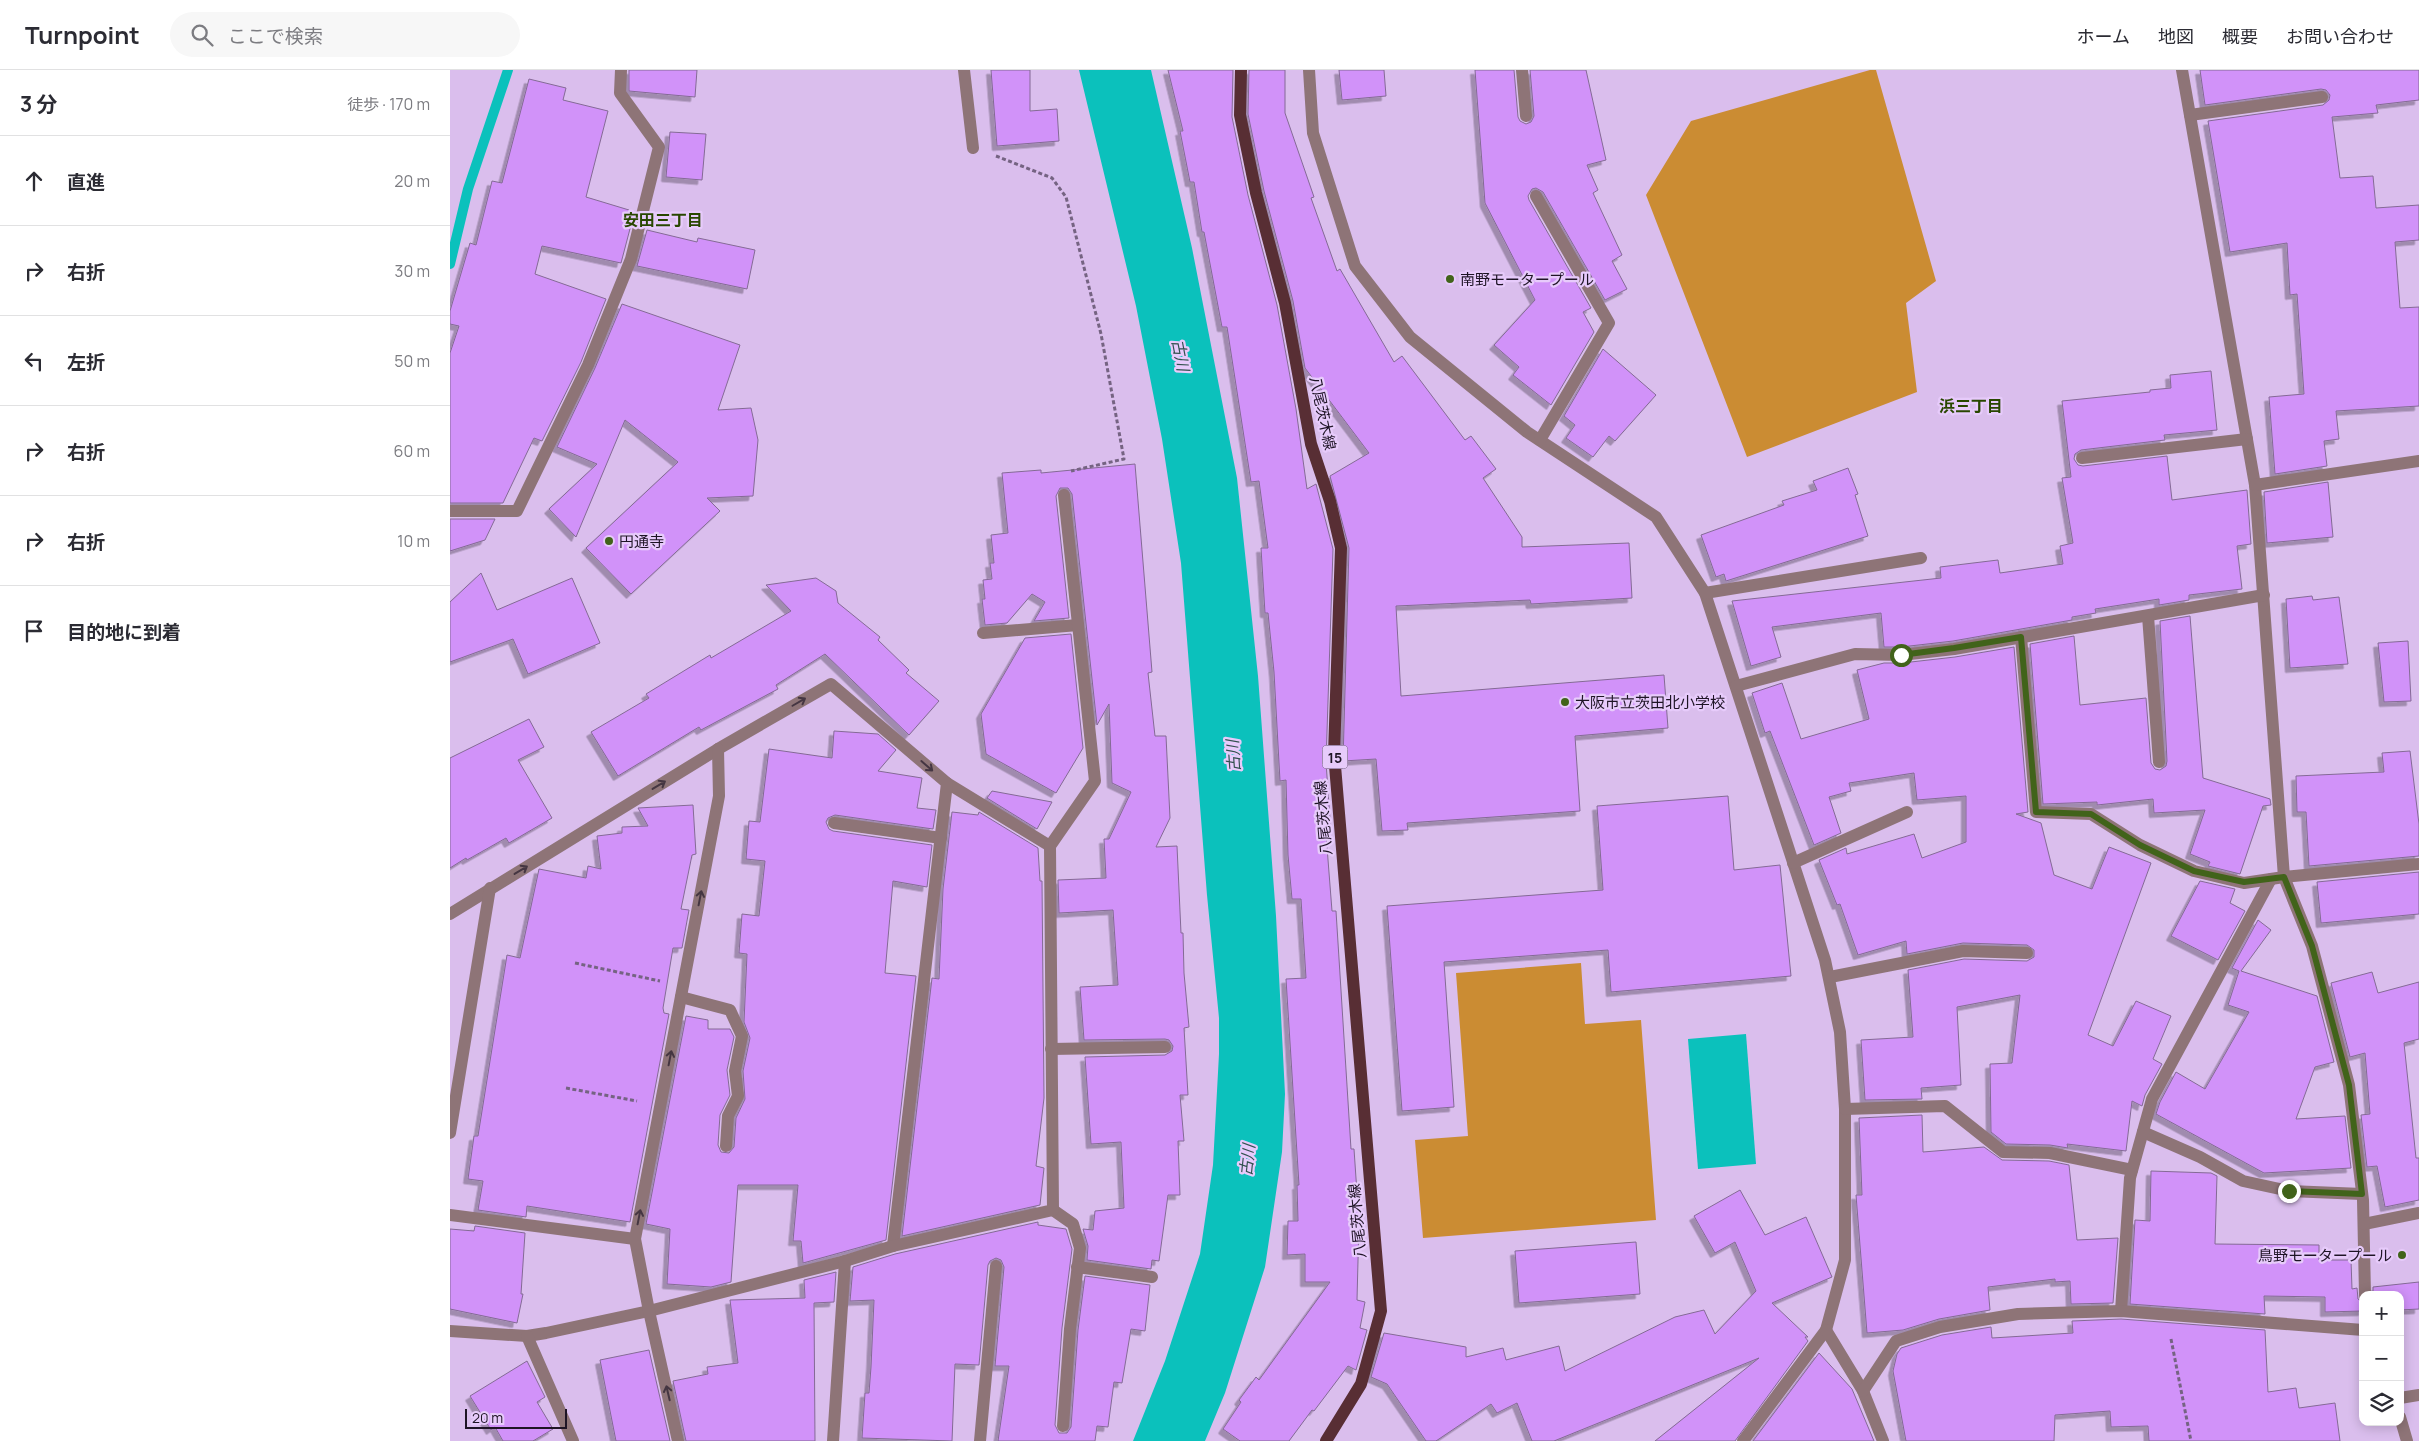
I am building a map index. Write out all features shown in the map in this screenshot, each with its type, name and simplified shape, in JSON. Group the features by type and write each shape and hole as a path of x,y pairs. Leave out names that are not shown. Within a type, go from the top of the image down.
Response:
{"main road":[{"name":"八尾茨木線","path":"1241,70 1240,115 1256,193 1285,304 1311,444 1330,501 1341,548 1334,754 1381,1311 1362,1384 1326,1441"}],"street":[{"path":"450,511 517,511 588,365 631,259 659,147 620,93 620,70"},
{"path":"964,70 973,148"},
{"path":"1309,70 1313,133 1354,266 1410,337 1540,440 1656,517 1705,593 1794,863 1830,977 1840,1032 1845,1109 1845,1260 1826,1330 1743,1441"},
{"path":"1522,70 1526,116"},
{"path":"2182,70 2255,485 2284,877 2312,946 2349,1085 2362,1194 2366,1291"},
{"path":"2190,114 2322,97"},
{"path":"1536,196 1610,323 1540,440"},
{"path":"2082,458 2247,439"},
{"path":"2255,485 2419,461"},
{"path":"1053,1210 1050,846 1095,781 1064,495"},
{"path":"1705,593 1921,558"},
{"path":"1736,686 1855,654 1901,655 1954,648 2264,596"},
{"path":"2148,616 2159,762"},
{"path":"983,633 1078,625"},
{"path":"2021,637 2036,812 2091,814 2140,845 2194,871 2244,882 2419,864"},
{"path":"450,914 718,749 831,684 947,783 1050,846"},
{"path":"678,1441 635,1239 719,796 718,749"},
{"path":"893,1246 947,783"},
{"path":"1794,863 1908,812"},
{"path":"834,823 941,838"},
{"path":"2121,1311 2132,1170 2152,1099 2271,879"},
{"path":"450,1133 490,888"},
{"path":"1830,977 1963,951 2027,952"},
{"path":"682,991 730,1010 742,1036 735,1072 738,1096 728,1116 726,1146"},
{"path":"1051,1049 1165,1046"},
{"path":"1845,1109 1945,1106 2003,1152 2050,1153 2132,1170"},
{"path":"2142,1132 2200,1157 2243,1181 2289,1191 2362,1194"},
{"path":"450,1330 527,1336 649,1311 845,1261 893,1246 1053,1210 1073,1224 1080,1248 1070,1329 1063,1426"},
{"path":"2364,1224 2419,1213"},
{"path":"450,1215 635,1239"},
{"path":"833,1441 845,1261"},
{"path":"980,1441 996,1266"},
{"path":"1077,1268 1152,1277"},
{"path":"1863,1391 1896,1341 1940,1327 2018,1314 2121,1311 2359,1330"},
{"path":"1826,1330 1863,1391 1883,1441"},
{"path":"527,1336 573,1441"},
{"path":"2404,1397 2419,1395"},
{"path":"2403,1426 2407,1441"}],"path":[{"path":"973,148 1052,178 1066,197 1101,334 1124,459 1078,469 1061,475 1064,495"},
{"path":"575,963 682,991"},
{"path":"566,1088 661,1105"},
{"path":"2168,1315 2191,1441"}],"shaded area":[{"path":"1870,70 1876,70 1936,281 1906,303 1917,392 1747,457 1646,195 1691,121"},
{"path":"1581,963 1585,1024 1641,1020 1656,1220 1423,1238 1415,1140 1468,1136 1456,973"}],"water":[{"name":"古川","path":"1079,70 1151,70 1192,248 1237,478 1258,676 1276,916 1285,1094 1282,1152 1265,1267 1225,1393 1205,1441 1133,1441 1165,1361 1200,1254 1213,1165 1219,1018 1207,895 1181,563 1162,439 1136,306"},
{"path":"1746,1034 1756,1164 1698,1169 1688,1039"}],"building":[{"path":"629,70 697,70 695,97 629,91"},
{"path":"991,70 1030,70 1030,111 1057,109 1059,141 997,146"},
{"path":"1168,70 1233,70 1232,117 1248,195 1277,305 1296,409 1307,489 1316,484 1333,549 1326,762 1331,834 1326,834 1332,911 1336,911 1351,1149 1354,1149 1359,1222 1357,1300 1365,1302 1360,1328 1367,1330 1356,1370 1348,1366 1289,1441 1240,1441 1223,1429 1241,1402 1239,1400 1256,1377 1259,1380 1330,1282 1305,1282 1305,1254 1287,1255 1288,1221 1298,1221 1297,1185 1299,1185 1286,979 1306,978 1301,899 1292,899 1288,855 1286,780 1280,781 1274,672 1268,613 1265,613 1261,548 1268,548 1259,481 1251,482 1227,327 1222,327 1204,232 1202,232 1194,182 1190,182 1180,131 1183,131"},
{"path":"1249,70 1285,70 1285,113 1314,197 1311,198 1337,271 1340,269 1394,362 1402,356 1465,440 1471,436 1496,469 1483,478 1522,537 1522,547 1629,543 1632,598 1531,604 1530,600 1396,606 1401,696 1664,675 1668,728 1575,736 1580,811 1407,823 1408,830 1382,831 1376,759 1343,761 1349,548 1330,476 1369,453 1305,368 1293,301 1264,191 1248,114"},
{"path":"1339,70 1384,70 1386,96 1342,100"},
{"path":"1475,70 1514,70 1518,117 1520,121 1526,124 1531,122 1534,116 1530,70 1586,70 1606,160 1587,165 1598,190 1593,193 1622,255 1612,261 1627,289 1605,300 1543,192 1536,188 1532,189 1528,196 1529,200 1591,308 1583,312 1594,332 1551,405 1513,375 1519,367 1494,345 1535,300 1485,203"},
{"path":"2200,70 2419,70 2419,100 2376,105 2378,113 2332,117 2340,178 2373,176 2376,208 2419,205 2419,240 2395,242 2400,308 2419,307 2419,406 2336,411 2339,439 2324,441 2327,466 2275,474 2269,397 2304,394 2297,294 2290,295 2287,243 2230,252 2208,121 2323,105 2329,100 2330,95 2326,90 2321,89 2205,105"},
{"path":"529,79 566,88 563,100 608,111 586,197 629,210 625,224 631,225 621,263 542,246 535,274 606,299 581,362 542,441 534,438 503,503 450,503 450,353 459,326 450,324 450,311 470,243 476,245 492,181 502,183"},
{"path":"670,132 706,134 702,180 666,177"},
{"path":"647,230 697,242 698,238 755,250 747,289 637,266"},
{"path":"622,304 740,345 718,410 751,408 758,440 753,496 707,498 720,511 631,594 586,548 678,462 625,420 576,537 549,509 597,464 557,447 595,368"},
{"path":"1603,349 1656,395 1615,441 1609,436 1593,457 1566,438 1575,425 1564,416"},
{"path":"2211,371 2217,430 2164,435 2165,440 2081,450 2075,454 2074,459 2078,465 2083,466 2167,456 2172,500 2247,490 2251,544 2237,546 2242,589 2189,595 2189,600 2159,605 2159,599 2095,609 2096,613 2072,617 2072,620 1953,641 1901,647 1884,647 1881,613 1772,627 1781,657 1751,666 1732,601 1941,578 1940,567 1998,560 2000,573 2063,564 2060,546 2073,543 2062,478 2071,477 2062,401 2171,388 2170,375"},
{"path":"1135,464 1152,672 1148,673 1155,736 1166,736 1170,818 1156,847 1177,846 1181,933 1183,933 1184,973 1189,1027 1184,1028 1188,1095 1180,1095 1184,1141 1178,1141 1180,1195 1168,1195 1159,1261 1152,1260 1151,1269 1087,1260 1088,1246 1083,1229 1093,1230 1095,1211 1124,1208 1121,1142 1091,1144 1085,1057 1165,1055 1172,1051 1173,1046 1169,1040 1165,1039 1084,1040 1080,987 1118,985 1113,910 1059,913 1058,880 1106,878 1104,839 1109,839 1131,792 1112,783 1109,704 1097,725 1072,494 1068,488 1060,488 1056,496 1069,618 1034,621 1045,602 1032,594 1007,623 985,625 982,599 985,599 983,580 992,579 990,563 994,563 991,535 1008,533 1002,473 1041,470 1041,473"},
{"path":"1848,468 1858,494 1855,495 1868,536 1726,581 1724,574 1716,577 1701,535 1784,505 1782,501 1817,490 1813,481"},
{"path":"2328,482 2333,537 2267,543 2264,492"},
{"path":"450,519 495,519 485,540 450,551"},
{"path":"481,573 497,610 572,578 600,643 528,674 513,639 450,662 450,602"},
{"path":"816,578 836,591 838,603 880,637 878,640 909,670 906,673 939,701 909,735 825,654 776,685 778,689 701,730 699,727 618,776 591,732 649,698 646,694 710,655 711,658 791,611 766,585"},
{"path":"2312,596 2313,600 2339,597 2348,664 2290,668 2286,599"},
{"path":"2190,616 2203,778 2270,799 2271,805 2263,806 2240,874 2208,866 2210,862 2190,854 2205,810 2154,813 2153,799 2097,805 2097,802 2043,804 2030,644 2074,636 2080,705 2146,698 2151,763 2155,769 2160,770 2166,766 2167,761 2160,621"},
{"path":"1071,634 1083,748 1056,793 986,754 981,714 1025,638"},
{"path":"2408,641 2411,701 2384,702 2378,643"},
{"path":"2014,647 2028,812 2016,814 2041,823 2054,875 2092,889 2109,847 2151,863 2088,1035 2113,1046 2136,1001 2171,1016 2153,1059 2162,1064 2145,1095 2142,1106 2132,1101 2126,1151 2067,1144 2068,1148 2050,1145 2006,1144 1991,1132 1990,1064 2012,1063 2020,995 1957,1007 1961,1085 1921,1088 1922,1099 1865,1100 1861,1040 1913,1037 1908,970 1964,959 2027,961 2034,957 2034,950 2027,945 1963,943 1907,954 1906,941 1858,955 1840,904 1837,905 1819,860 1846,848 1847,854 1914,834 1922,858 1966,842 1966,796 1917,800 1914,773 1849,783 1851,791 1829,797 1841,833 1814,845 1770,731 1765,733 1752,693 1782,683 1801,739 1869,719 1857,670 1884,663 1902,663 1955,657"},
{"path":"529,719 544,747 518,760 552,818 509,843 506,838 450,868 450,758"},
{"path":"834,731 878,734 896,750 878,771 922,778 917,808 936,810 933,829 835,815 828,818 826,822 829,829 833,831 932,845 927,887 893,881 885,973 916,976 886,1240 803,1263 801,1241 793,1241 798,1185 738,1185 731,1282 711,1287 667,1284 670,1229 646,1224 686,1016 708,1020 708,1029 730,1029 734,1037 727,1070 730,1095 720,1115 718,1145 721,1152 729,1153 734,1147 736,1118 745,1099 743,1071 750,1038 744,1022 747,954 739,953 742,914 759,916 765,861 746,859 749,821 760,822 769,749 832,758"},
{"path":"2410,751 2419,824 2419,856 2309,866 2306,812 2297,812 2296,776 2384,772 2382,753"},
{"path":"992,791 1052,802 1037,829 987,798"},
{"path":"1728,796 1734,870 1780,865 1791,976 1611,992 1608,950 1444,962 1454,1107 1402,1111 1387,906 1603,890 1597,806"},
{"path":"693,805 696,854 692,855 681,909 689,910 682,948 673,948 663,1008 664,1013 669,1014 630,1222 527,1206 526,1217 478,1210 483,1181 468,1179 474,1136 478,1136 507,955 520,958 539,869 586,878 588,866 601,869 597,836 622,833 622,827 648,826 638,808"},
{"path":"952,812 978,815 979,812 1038,848 1040,881 1042,881 1044,1098 1036,1166 1044,1168 1040,1205 902,1236 932,978 939,979 943,889"},
{"path":"2419,872 2419,914 2321,923 2317,882"},
{"path":"2200,881 2235,889 2230,903 2245,911 2218,960 2171,936"},
{"path":"2258,920 2271,930 2241,971 2317,996 2334,1062 2315,1067 2296,1119 2345,1116 2351,1168 2264,1173 2156,1114 2160,1102 2176,1072 2205,1089 2249,1012 2228,1005 2239,971 2232,968"},
{"path":"2372,972 2378,993 2419,982 2419,1039 2404,1043 2416,1158 2419,1158 2419,1200 2385,1207 2377,1166 2367,1167 2361,1115 2370,1114 2365,1053 2350,1057 2331,983"},
{"path":"1922,1115 1923,1152 1984,1147 2002,1160 2049,1161 2069,1165 2077,1240 2118,1238 2113,1303 2071,1304 2070,1281 2055,1282 2055,1279 1988,1287 1990,1310 1939,1319 1903,1330 1867,1333 1856,1195 1862,1195 1859,1118"},
{"path":"2151,1171 2211,1173 2217,1176 2215,1244 2319,1245 2319,1260 2351,1260 2352,1289 2357,1288 2359,1311 2325,1312 2325,1297 2264,1296 2265,1314 2130,1304 2135,1220 2150,1221"},
{"path":"1740,1190 1765,1235 1806,1217 1832,1277 1772,1303 1808,1337 1805,1337 1808,1341 1735,1441 1655,1441 1759,1358 1554,1441 1532,1441 1517,1403 1497,1413 1491,1404 1436,1441 1426,1441 1387,1384 1371,1377 1384,1333 1466,1347 1466,1357 1503,1348 1506,1360 1559,1346 1565,1371 1675,1317 1704,1310 1715,1334 1756,1291 1735,1242 1715,1253 1694,1216"},
{"path":"1038,1222 1038,1225 1066,1229 1072,1249 1062,1328 1055,1425 1059,1433 1067,1433 1071,1427 1078,1330 1085,1276 1150,1285 1145,1331 1131,1329 1122,1383 1114,1382 1108,1427 1097,1426 1095,1441 998,1441 1009,1366 995,1366 1004,1267 1001,1260 996,1258 990,1261 988,1265 979,1365 955,1364 952,1441 862,1438 865,1393 869,1393 874,1300 850,1301 853,1267 895,1254"},
{"path":"475,1226 525,1233 521,1294 523,1294 517,1323 450,1309 450,1229 474,1231"},
{"path":"1636,1242 1640,1294 1519,1303 1515,1251"},
{"path":"836,1272 834,1302 814,1303 815,1441 686,1441 673,1381 708,1374 707,1367 738,1363 730,1300 805,1298 804,1280"},
{"path":"2419,1282 2419,1309 2404,1310 2404,1291 2373,1291 2373,1287"},
{"path":"2121,1319 2265,1330 2268,1392 2296,1388 2299,1408 2335,1403 2340,1441 2149,1441 2148,1426 2111,1427 2110,1411 2055,1415 2054,1441 1906,1441 1893,1371 1897,1354 1901,1348 1942,1335 1991,1327 1992,1338 2073,1333 2072,1321"},
{"path":"649,1350 670,1441 616,1441 600,1360"},
{"path":"1819,1353 1852,1389 1874,1441 1753,1441"},
{"path":"527,1361 545,1397 537,1402 553,1429 533,1441 503,1441 495,1427 491,1430 470,1396"}],"waterway":[{"path":"450,264 468,189 508,70"}],"place":[{"name":"南野モータープール","path":"1450,279"},
{"name":"円通寺","path":"609,541"},
{"name":"大阪市立茨田北小学校","path":"1565,702"},
{"name":"鳥野モータープール","path":"2402,1255"}],"district":[{"name":"安田三丁目","path":"663,220"},
{"name":"浜三丁目","path":"1971,406"}],"route":[{"path":"1901,655 2021,637 2036,812 2091,814 2140,845 2194,871 2244,882 2284,877 2312,946 2349,1085 2362,1194 2289,1191"}]}
